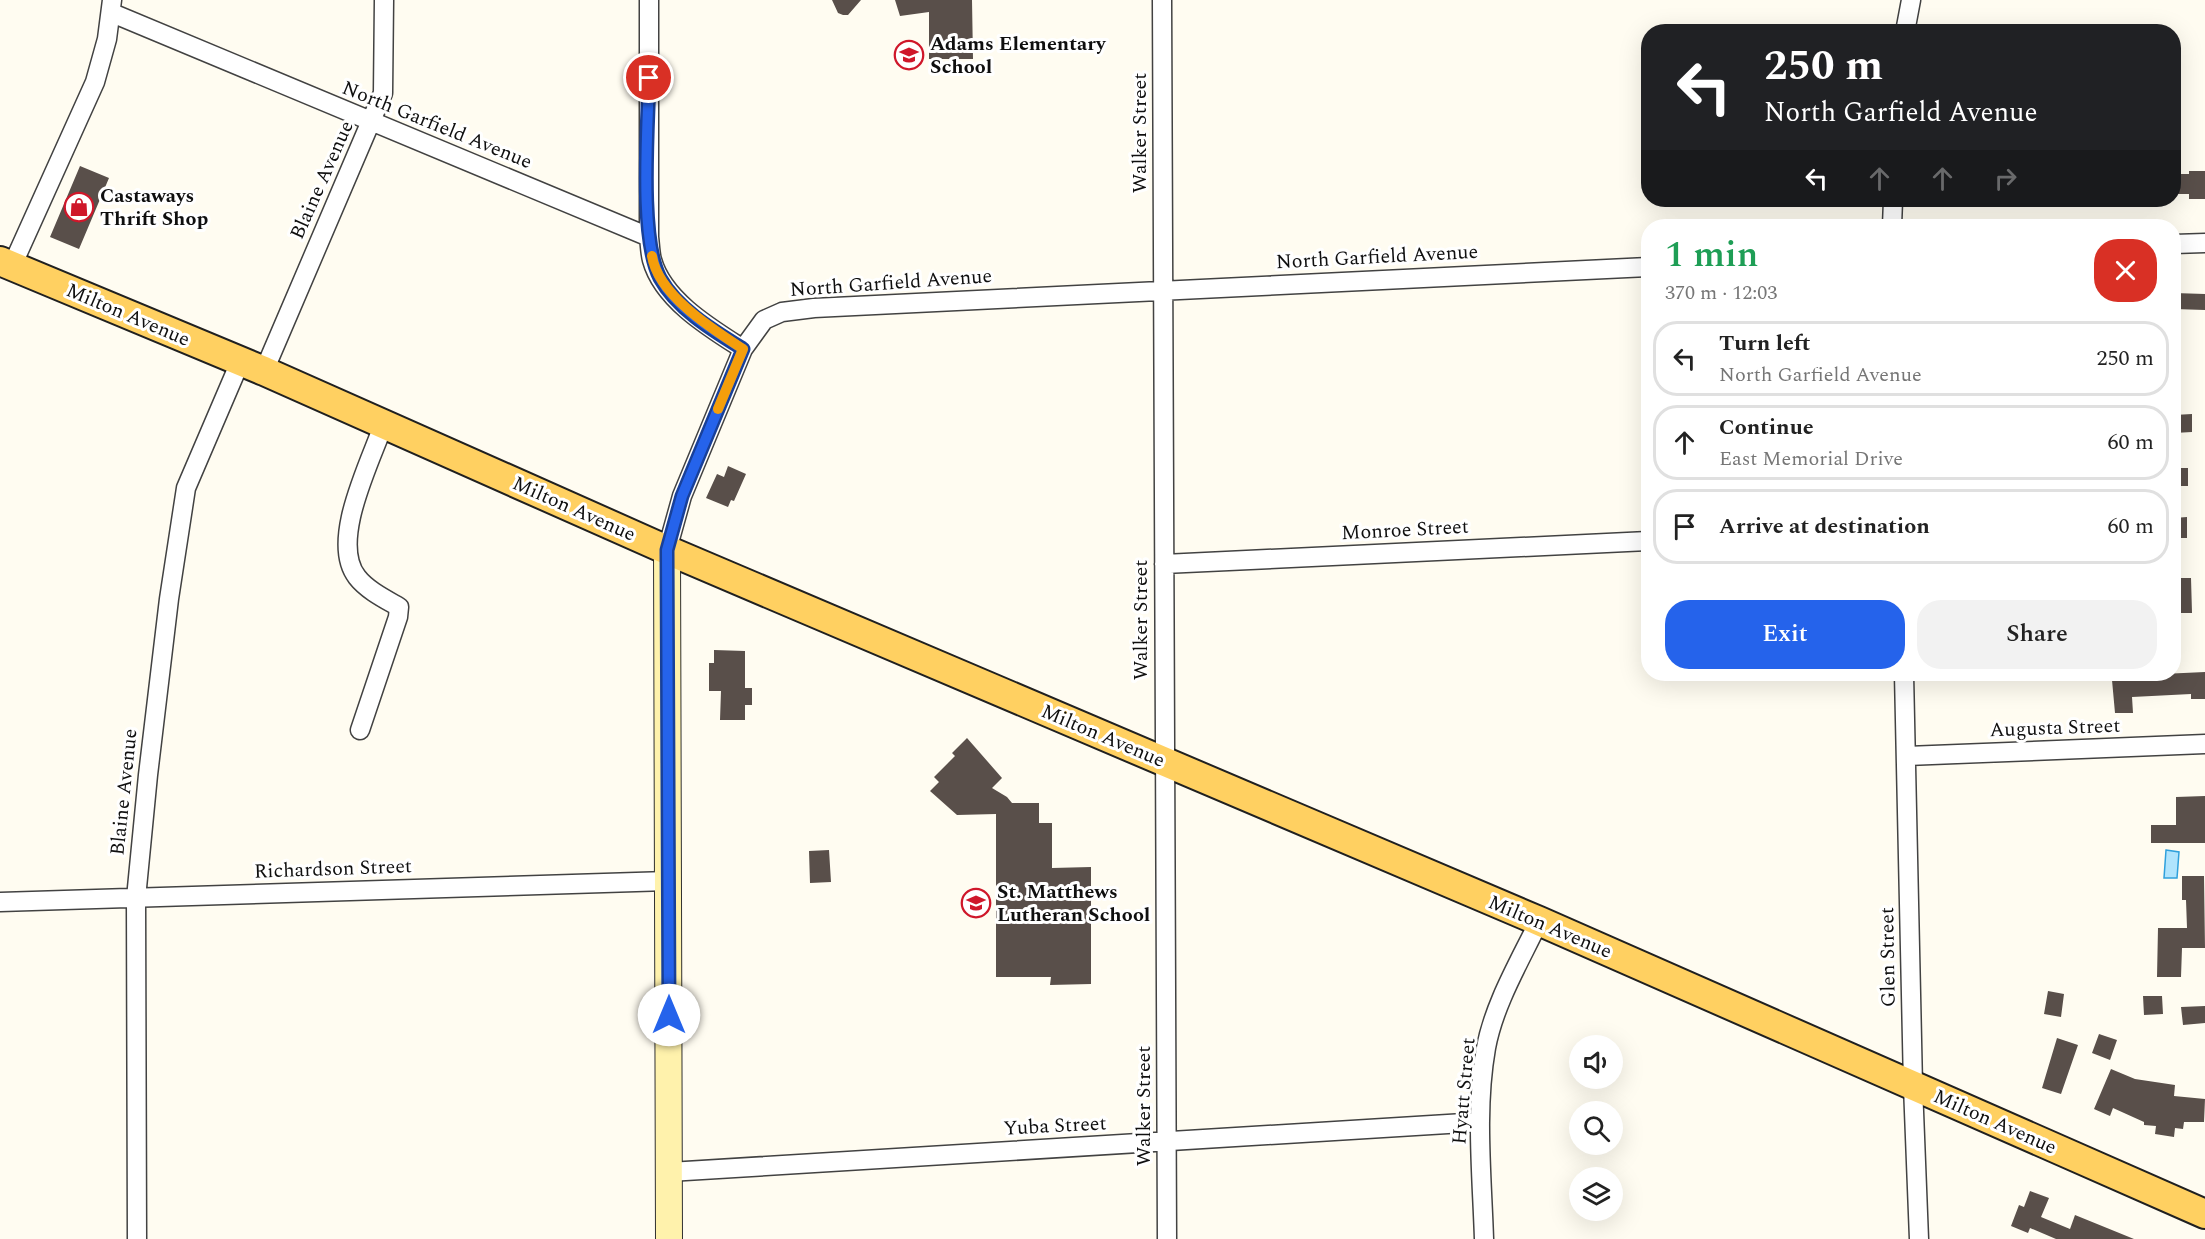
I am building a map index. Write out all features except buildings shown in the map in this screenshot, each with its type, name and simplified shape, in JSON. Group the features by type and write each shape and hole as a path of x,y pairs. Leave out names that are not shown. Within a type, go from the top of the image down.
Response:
{"main road":[{"name":"Milton Avenue","path":"6,264 252,366 667,550 1539,921 2205,1214"},
{"path":"667,550 669,1239"}],"street":[{"name":"Blaine Avenue","path":"136,1239 136,898 166,622 186,488 252,366 371,123 383,93 385,77 384,0"},
{"path":"649,0 649,237 652,261 661,279 674,296 714,331 743,349"},
{"name":"Walker Street","path":"1162,0 1167,1239"},
{"path":"1906,24 1911,0"},
{"name":"North Garfield Avenue","path":"112,7 371,123 649,237"},
{"path":"6,264 95,81 112,7"},
{"path":"2181,244 2205,243"},
{"name":"North Garfield Avenue","path":"667,550 682,496 743,349 764,320 782,312 1162,289 1641,267"},
{"path":"360,730 398,617 399,607 358,579 347,549 354,506 384,423"},
{"name":"Monroe Street","path":"1164,564 1641,541"},
{"name":"Glen Street","path":"1904,681 1912,1086 1919,1239"},
{"name":"Augusta Street","path":"1907,756 2205,744"},
{"name":"Richardson Street","path":"0,902 668,881"},
{"name":"Hyatt Street","path":"1484,1239 1480,1122 1486,1047 1498,1012 1539,921"},
{"name":"Yuba Street","path":"669,1172 1480,1122"}],"water":[{"path":"2166,850 2179,852 2177,878 2164,878"}],"slow traffic":[{"path":"652,256 652,261 661,279 674,296 714,331 743,349 718,409"}],"place":[{"name":"Adams Elementary School","path":"909,55"},
{"name":"Castaways Thrift Shop","path":"79,207"},
{"name":"St. Matthews Lutheran School","path":"976,903"}],"route":[{"path":"649,78 648,217 652,261 661,279 674,296 714,331 743,349 682,496 667,550 669,1015"}]}
